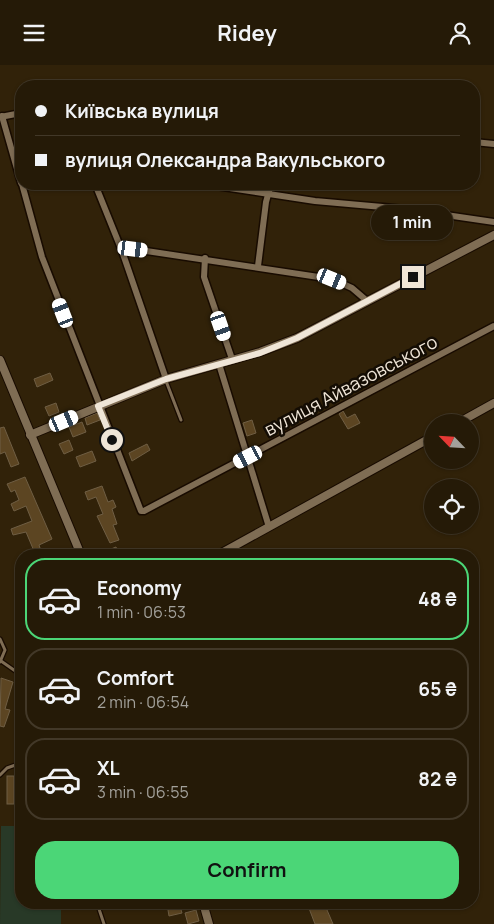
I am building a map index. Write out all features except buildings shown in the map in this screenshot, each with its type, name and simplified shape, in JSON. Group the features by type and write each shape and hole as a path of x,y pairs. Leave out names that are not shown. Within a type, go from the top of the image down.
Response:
{"street":[{"path":"15,114 1,117 15,163"},
{"path":"480,143 494,144"},
{"path":"23,190 42,257 98,406"},
{"path":"97,190 122,251 166,379"},
{"path":"247,190 315,201 405,209 494,222"},
{"path":"258,266 266,202 270,190"},
{"path":"30,435 166,379 232,359 260,353 297,338 366,300 494,235"},
{"path":"122,251 133,249 258,266 332,279 352,288 366,300"},
{"path":"205,259 204,277 232,359"},
{"name":"вулиця Айвазовського","path":"98,406 141,511 144,511 494,326"},
{"path":"0,360 78,549"},
{"path":"219,364 269,527"},
{"path":"474,414 494,403"},
{"path":"229,549 424,441"},
{"path":"205,909 209,924"}],"lane":[{"path":"166,379 181,420"},
{"path":"0,639 5,650 1,662 15,671"},
{"path":"0,775 7,768 15,765"},
{"path":"100,909 104,924"}],"green space":[{"path":"1,826 15,826 15,909 61,909 61,924 0,924"}],"route":[{"path":"112,440 98,406 166,379 232,359 260,353 297,338 366,300 413,277"}]}
